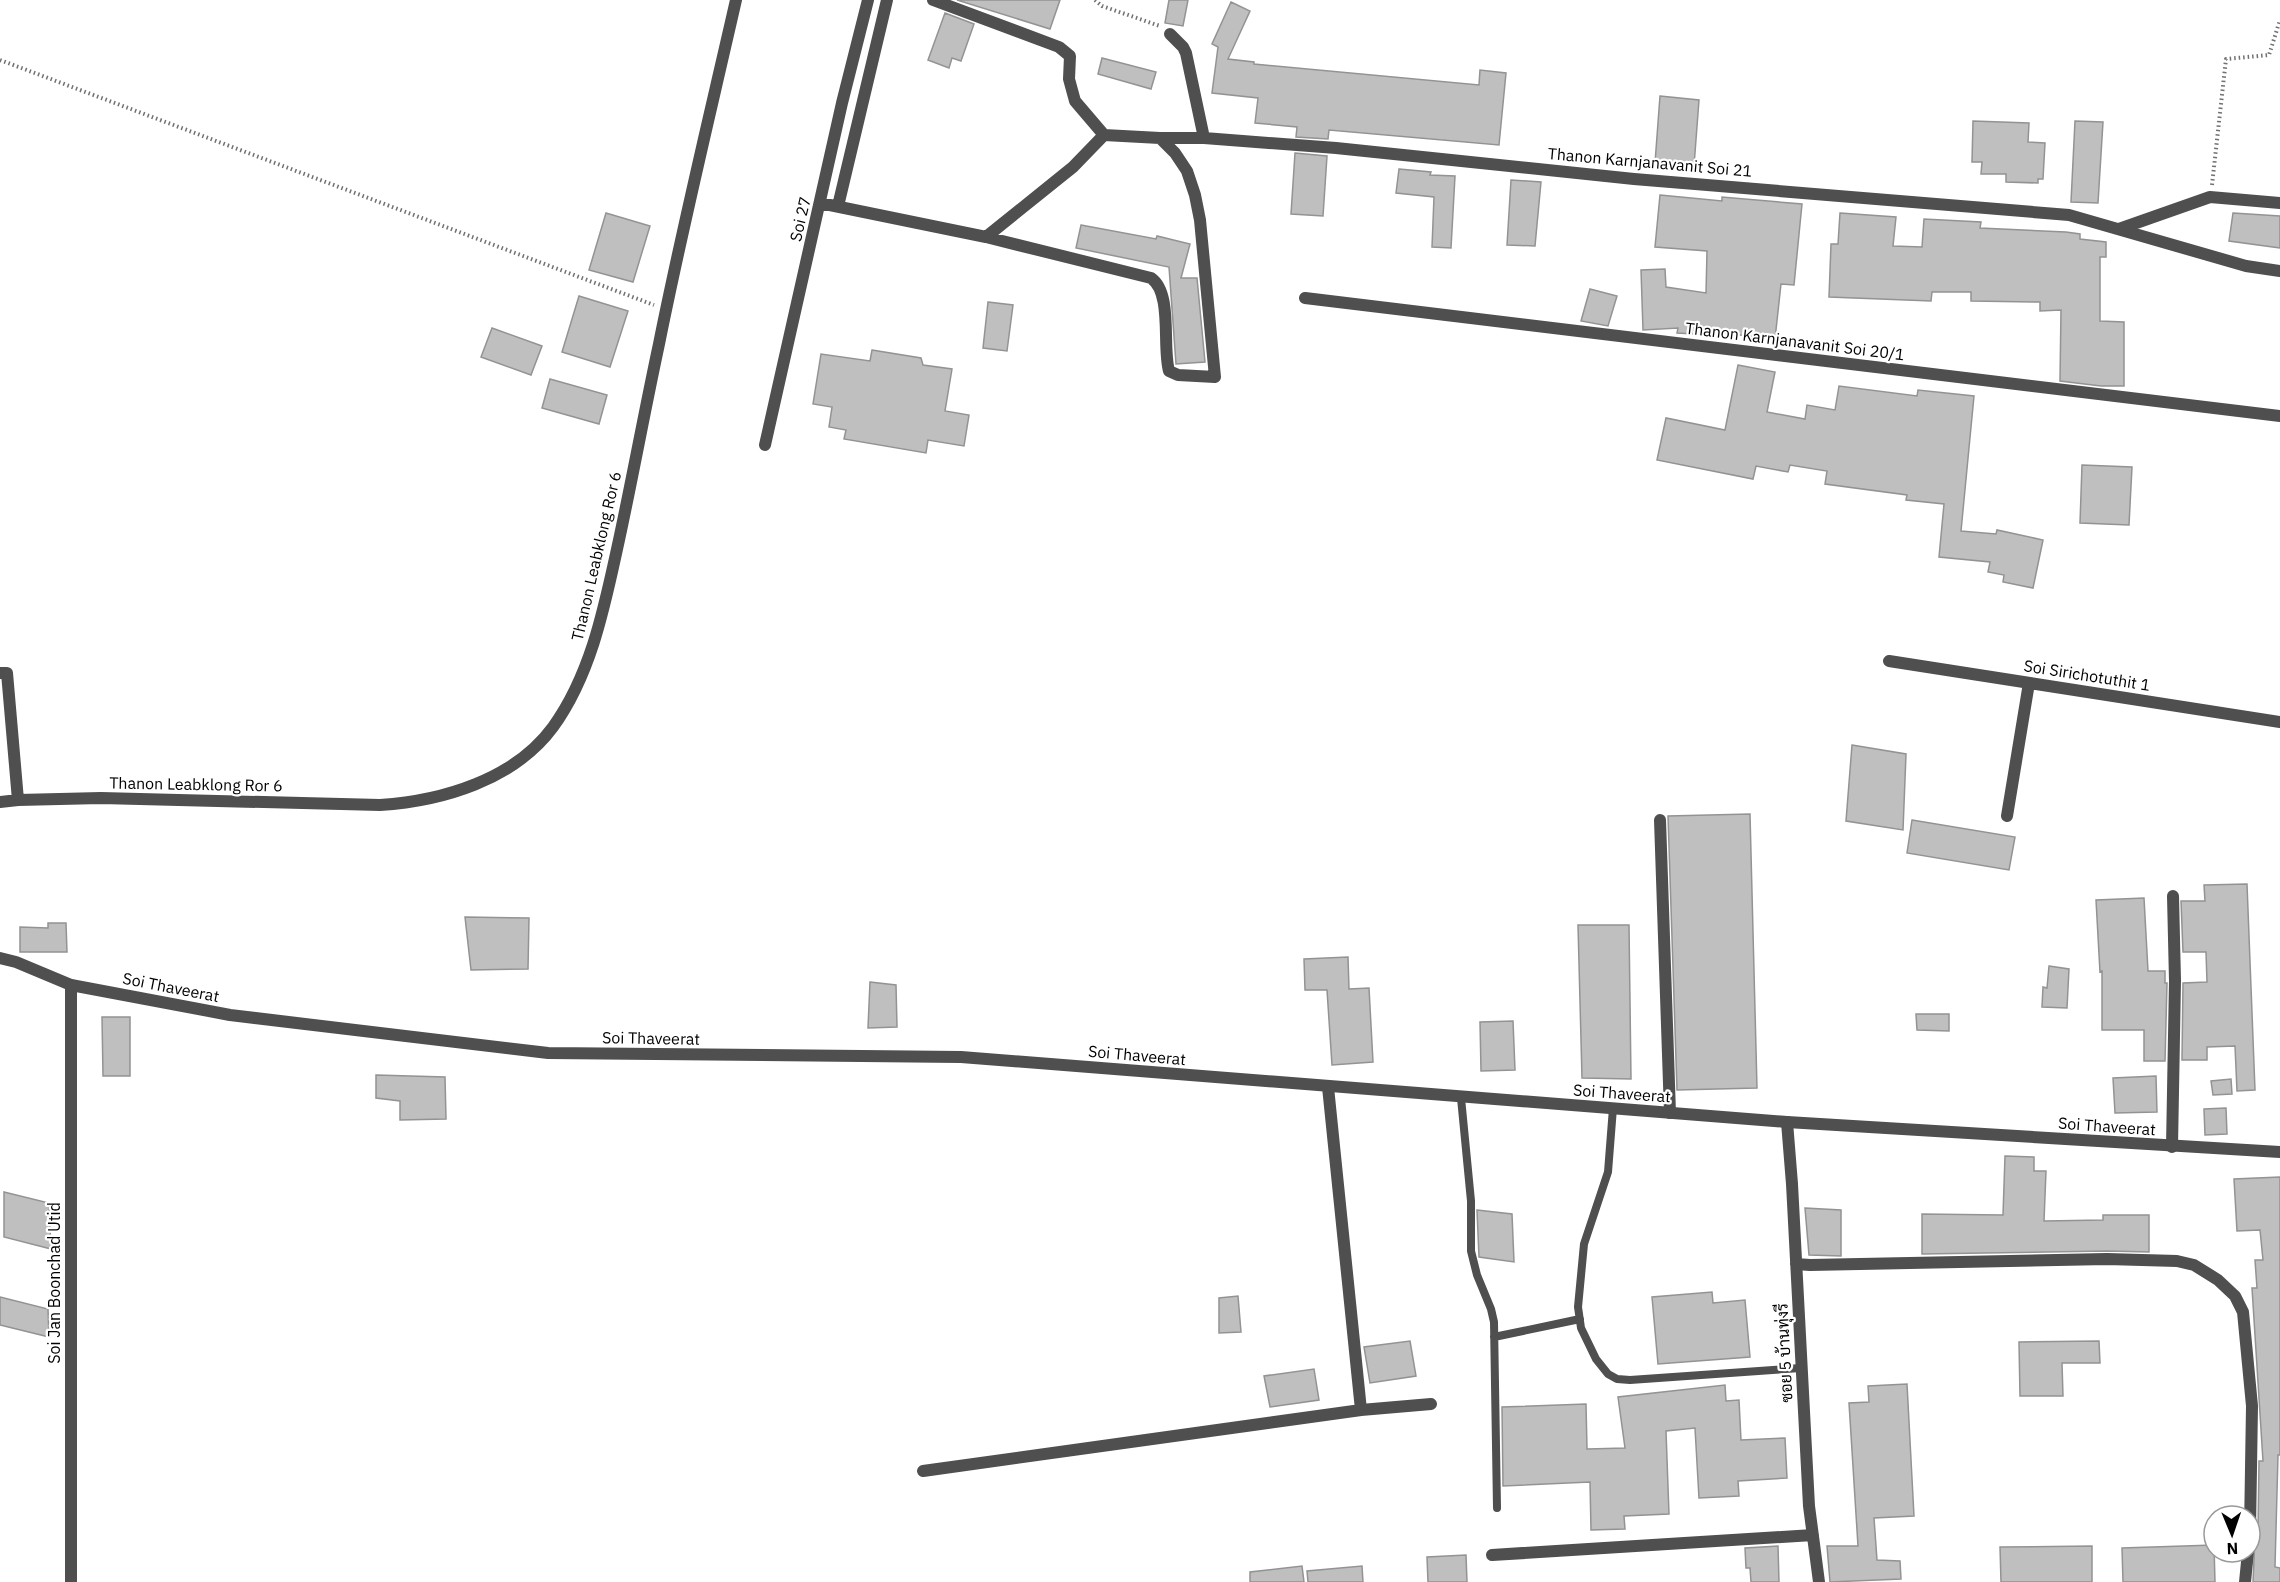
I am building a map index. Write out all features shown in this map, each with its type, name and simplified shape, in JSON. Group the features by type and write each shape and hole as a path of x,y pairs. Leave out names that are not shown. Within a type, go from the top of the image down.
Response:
{"street":[{"name":"Thanon Leabklong Ror 6","path":"0,802 101,798 380,805 404,803 468,787 484,780 517,760 551,729 572,697 586,664 606,597 666,310 736,0"},
{"name":"Soi 27","path":"765,445 868,0"},
{"path":"838,206 887,0"},
{"path":"933,0 1059,47 1066,52 1070,57 1069,80 1075,101 1104,135 1074,167 986,237"},
{"path":"1170,34 1186,53 1204,138"},
{"name":"Thanon Karnjanavanit Soi 21","path":"1104,135 1204,138 1336,148 1634,179 2069,215 2246,266 2280,271"},
{"path":"820,203 986,237 1151,278 1159,285 1163,298 1169,372 1178,375 1215,377 1200,220 1195,195 1187,171 1175,153 1160,138"},
{"path":"2119,229 2210,197 2280,203"},
{"name":"Thanon Karnjanavanit Soi 20/1","path":"1305,298 2280,416"},
{"name":"Soi Sirichotuthit 1","path":"1888,661 2280,722"},
{"path":"0,673 7,673 18,800"},
{"path":"2007,816 2029,683"},
{"path":"1660,820 1670,1113"},
{"path":"2172,1147 2175,981 2173,897"},
{"name":"Soi Thaveerat","path":"0,958 16,962 71,985 230,1015 548,1053 961,1057 1787,1122 2280,1152"},
{"name":"Soi Jan Boonchad Utid","path":"71,985 71,1582"},
{"path":"1328,1087 1361,1410"},
{"name":"ซอย 5 บ้านทุ่งรี","path":"1787,1122 1809,1506 1819,1582"},
{"path":"1796,1264 2107,1259 2176,1261 2194,1265 2218,1280 2235,1296 2243,1312 2252,1406 2250,1504"},
{"path":"923,1471 1361,1410 1431,1404"},
{"path":"1492,1555 1813,1535"},
{"path":"2245,1582 2247,1564"}],"lane":[{"path":"1461,1098 1471,1201 1471,1251 1477,1275 1491,1310 1494,1337 1497,1508"},
{"path":"1613,1108 1608,1172 1584,1244 1578,1307 1581,1328 1596,1359 1608,1374 1617,1379 1630,1380 1802,1368"},
{"path":"1494,1337 1580,1319"}],"path":[{"path":"1095,0 1102,6 1157,24 1170,34"},
{"path":"2210,197 2226,59 2269,55 2280,20"},
{"path":"0,60 666,310"}],"building":[{"path":"957,0 1060,0 1050,29"},
{"path":"1169,0 1188,0 1183,26 1165,23"},
{"path":"1231,2 1250,11 1228,59 1254,62 1254,64 1479,85 1480,70 1506,73 1499,145 1329,130 1328,139 1296,137 1297,127 1255,123 1258,98 1212,93 1218,47 1212,44"},
{"path":"945,13 974,24 961,61 952,58 949,68 928,60"},
{"path":"1102,58 1156,72 1151,89 1098,74"},
{"path":"1660,96 1699,100 1694,166 1655,163"},
{"path":"1973,121 2029,123 2028,142 2045,143 2043,179 2038,179 2038,183 2006,182 2006,174 1981,174 1982,162 1972,162"},
{"path":"2075,121 2103,122 2098,203 2071,202"},
{"path":"1295,153 1327,156 1323,216 1291,214"},
{"path":"1399,169 1431,172 1430,175 1455,176 1451,248 1432,247 1434,197 1396,193"},
{"path":"1511,180 1541,182 1535,246 1507,245"},
{"path":"1660,195 1722,201 1722,197 1802,204 1794,285 1781,284 1775,339 1713,332 1713,335 1677,333 1678,328 1643,330 1641,270 1665,269 1666,287 1706,293 1707,251 1655,247"},
{"path":"606,213 650,226 633,282 589,270"},
{"path":"1840,213 1896,217 1893,246 1922,247 1924,219 1981,222 1980,228 2066,232 2080,234 2080,239 2106,242 2106,257 2100,257 2100,321 2124,322 2124,386 2060,381 2061,310 2040,311 2040,302 1971,301 1971,292 1932,292 1931,301 1829,297 1831,244 1838,244"},
{"path":"2233,213 2280,216 2280,248 2229,241"},
{"path":"1081,225 1156,239 1157,236 1190,244 1181,278 1197,278 1205,362 1176,364 1169,267 1076,248"},
{"path":"1590,289 1617,296 1608,326 1581,321"},
{"path":"579,296 628,311 610,367 562,352"},
{"path":"988,302 1013,305 1007,351 983,348"},
{"path":"492,328 542,346 531,375 481,357"},
{"path":"872,350 921,358 923,365 952,369 945,411 969,415 964,446 928,440 926,453 844,439 846,430 829,427 832,407 813,404 821,354 870,361"},
{"path":"1738,365 1775,372 1767,412 1805,419 1807,405 1835,410 1839,386 1917,396 1918,390 1974,396 1961,531 1996,534 1997,530 2043,540 2033,588 2003,582 2004,575 1988,572 1990,562 1939,557 1944,504 1906,500 1907,495 1825,484 1827,471 1790,465 1788,472 1756,466 1753,479 1657,460 1666,418 1725,430"},
{"path":"550,379 607,395 599,424 542,408"},
{"path":"2082,465 2132,467 2129,525 2080,523"},
{"path":"1852,745 1906,754 1903,830 1846,821"},
{"path":"1750,814 1757,1088 1677,1090 1668,816"},
{"path":"1912,820 2015,837 2009,870 1907,853"},
{"path":"2247,884 2255,1090 2237,1091 2235,1046 2207,1047 2207,1060 2182,1060 2183,983 2207,982 2206,952 2183,952 2181,901 2205,901 2204,885"},
{"path":"2144,898 2148,971 2165,971 2165,983 2167,983 2165,1061 2144,1061 2144,1030 2102,1030 2102,971 2100,972 2096,900"},
{"path":"465,917 529,918 528,969 471,970"},
{"path":"48,923 66,923 67,952 20,952 20,927 48,928"},
{"path":"1578,925 1629,925 1631,1079 1582,1078"},
{"path":"1348,957 1349,989 1369,988 1373,1062 1332,1065 1327,990 1305,990 1304,959"},
{"path":"2049,966 2069,969 2067,1008 2042,1007 2043,987 2047,988"},
{"path":"870,982 896,985 897,1027 868,1028"},
{"path":"1916,1014 1949,1014 1949,1031 1917,1030"},
{"path":"102,1017 130,1017 130,1076 103,1076"},
{"path":"1513,1021 1515,1070 1481,1071 1480,1022"},
{"path":"376,1075 445,1077 446,1119 400,1120 400,1101 376,1098"},
{"path":"2156,1076 2157,1112 2115,1113 2113,1078"},
{"path":"2231,1079 2232,1094 2213,1095 2211,1081"},
{"path":"2226,1108 2227,1134 2205,1135 2204,1109"},
{"path":"2005,1156 2034,1157 2034,1171 2046,1171 2044,1221 2103,1220 2103,1215 2149,1215 2149,1252 1922,1254 1922,1214 2003,1215"},
{"path":"2280,1177 2280,1455 2278,1455 2275,1567 2280,1568 2280,1582 2253,1582 2254,1564 2262,1564 2262,1504 2258,1504 2259,1461 2263,1461 2252,1288 2257,1288 2255,1260 2263,1260 2260,1230 2237,1231 2234,1179"},
{"path":"4,1192 49,1203 51,1249 4,1237"},
{"path":"1805,1208 1841,1210 1841,1256 1809,1255"},
{"path":"1477,1210 1512,1214 1514,1262 1479,1257"},
{"path":"1712,1292 1713,1303 1745,1300 1750,1357 1658,1364 1652,1297"},
{"path":"1238,1296 1241,1332 1219,1333 1219,1298"},
{"path":"0,1297 48,1309 49,1337 0,1325"},
{"path":"1410,1341 1416,1376 1370,1383 1364,1347"},
{"path":"2099,1341 2100,1363 2062,1363 2063,1396 2020,1396 2019,1342"},
{"path":"1314,1369 1319,1400 1270,1407 1264,1376"},
{"path":"1907,1384 1914,1516 1874,1518 1877,1560 1900,1561 1901,1579 1830,1582 1827,1546 1858,1546 1849,1403 1869,1402 1868,1386"},
{"path":"1725,1385 1726,1401 1739,1400 1741,1440 1785,1438 1787,1478 1738,1481 1739,1496 1699,1498 1695,1428 1666,1431 1669,1514 1624,1516 1625,1529 1591,1530 1590,1482 1503,1486 1502,1407 1586,1404 1587,1449 1625,1448 1618,1397"},
{"path":"2202,1545 2202,1564 2215,1564 2215,1582 2123,1582 2122,1548"},
{"path":"1778,1546 1779,1582 1751,1582 1750,1568 1746,1568 1745,1548"},
{"path":"2092,1546 2092,1582 2001,1582 2000,1547"},
{"path":"1466,1555 1467,1582 1428,1582 1427,1557"},
{"path":"1302,1566 1304,1582 1250,1582 1250,1572"},
{"path":"1362,1566 1363,1582 1308,1582 1307,1571"}]}
